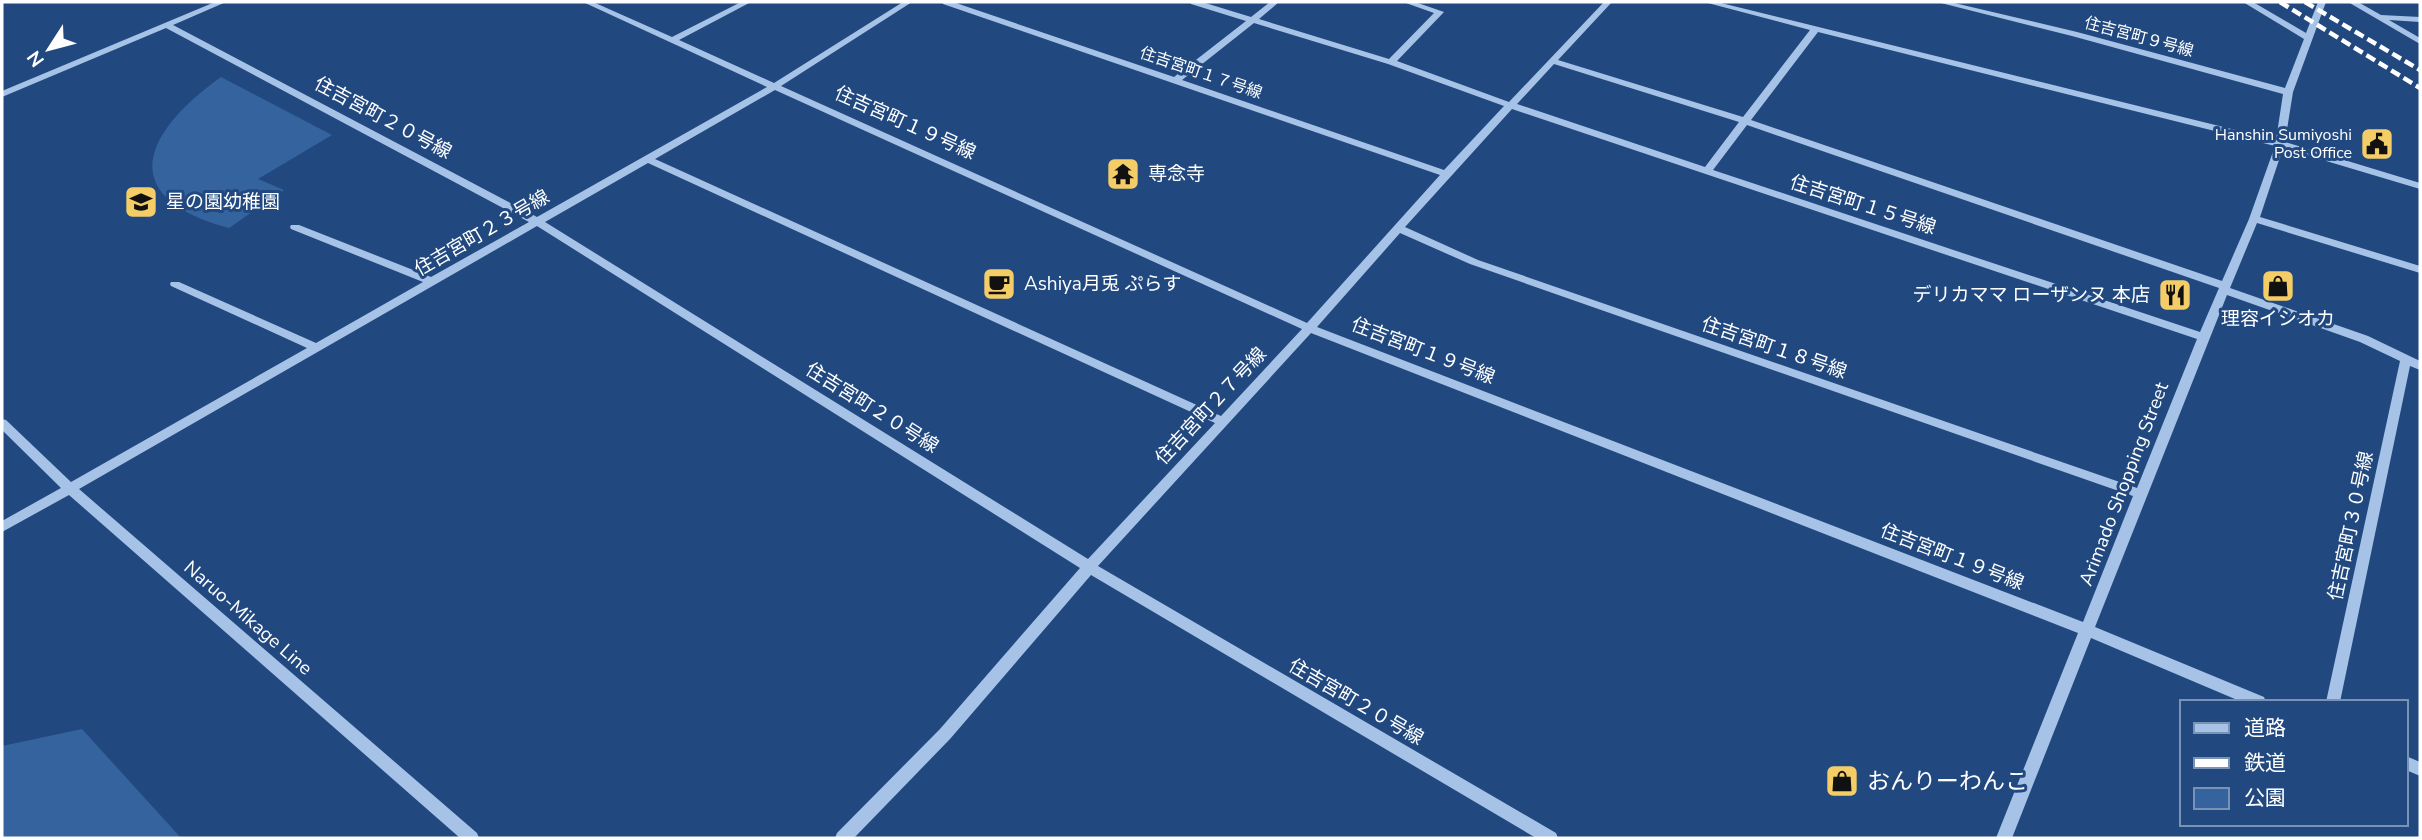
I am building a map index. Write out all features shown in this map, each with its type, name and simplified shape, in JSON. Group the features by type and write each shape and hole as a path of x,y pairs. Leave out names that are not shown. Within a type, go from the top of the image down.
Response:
{"street":[{"path":"2,94 222,2"},
{"name":"住吉宮町１９号線","path":"587,2 776,85 1309,328 2087,630 2254,700"},
{"path":"673,40 747,2"},
{"name":"住吉宮町２３号線","path":"70,489 776,85 908,2"},
{"name":"住吉宮町１７号線","path":"946,2 1446,174"},
{"name":"住吉宮町１５号線","path":"1194,2 1391,62 1512,106 2203,337"},
{"path":"1175,81 1275,2"},
{"path":"1391,62 1440,12 1407,2"},
{"name":"住吉宮町２７号線","path":"843,838 945,734 1089,567 1309,328 1446,174 1608,2"},
{"path":"1708,2 2280,144 2420,186"},
{"name":"住吉宮町９号線","path":"1941,2 2087,37 2288,92"},
{"path":"2247,2 2309,39"},
{"name":"Arimado Shopping Street","path":"2004,838 2203,337 2254,219 2280,144 2288,92 2322,2"},
{"path":"2352,2 2420,41"},
{"path":"2379,17 2420,19"},
{"name":"住吉宮町２０号線","path":"166,26 538,222 1089,567 1550,838"},
{"path":"1707,171 1816,28"},
{"path":"1553,61 1745,121 2224,288 2364,339 2420,366"},
{"path":"648,159 1222,421"},
{"path":"2254,219 2420,270"},
{"path":"295,227 433,282"},
{"name":"住吉宮町１８号線","path":"1398,228 1474,262 2141,494"},
{"path":"175,284 317,348"},
{"name":"住吉宮町３０号線","path":"2333,700 2406,359"},
{"name":"Naruo-Mikage Line","path":"2,423 70,489 471,838"},
{"path":"2,527 70,489"}],"green space":[{"path":"221,77 332,135 258,179 284,190 229,228 192,215 168,199 155,181 153,162 159,141 173,119"},
{"path":"82,729 181,838 2,838 2,746"}],"railway":[{"path":"2280,2 2420,88"},
{"path":"2305,2 2420,70"}],"place":[{"name":"Hanshin Sumiyoshi Post Office","path":"2377,144"},
{"name":"専念寺","path":"1123,174"},
{"name":"星の園幼稚園","path":"141,202"},
{"name":"Ashiya月兎 ぷらす","path":"999,284"},
{"name":"理容イシオカ","path":"2278,286"},
{"name":"デリカママ ローザンヌ 本店","path":"2175,295"},
{"name":"おんりーわんこ","path":"1842,781"}]}
